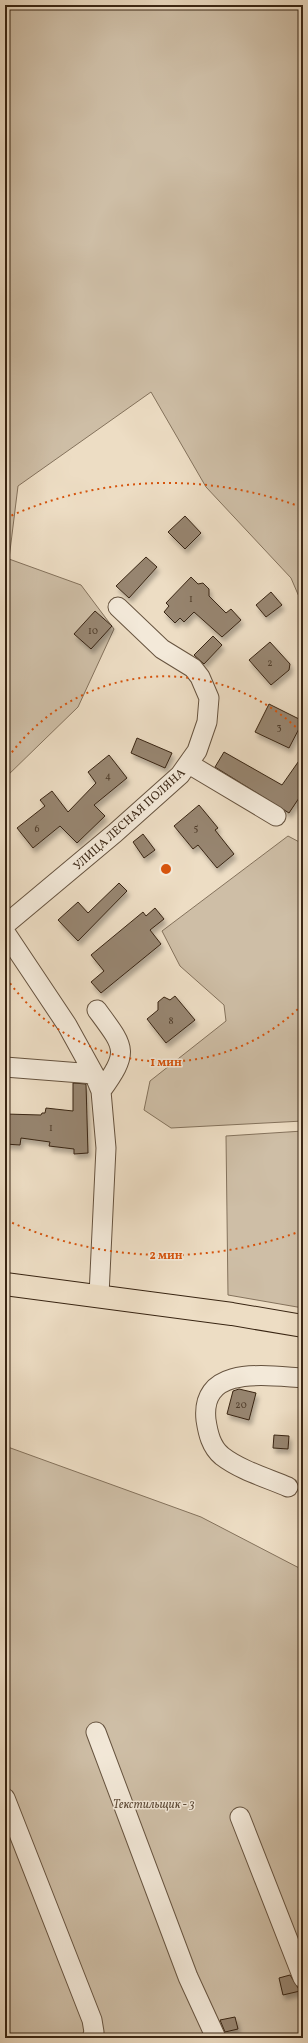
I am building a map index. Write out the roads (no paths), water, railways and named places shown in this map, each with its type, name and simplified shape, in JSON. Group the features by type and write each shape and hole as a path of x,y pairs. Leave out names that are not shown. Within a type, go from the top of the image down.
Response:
{"main road":[{"path":"5,1284 99,1296 303,1326"}],"street":[{"name":"УЛИЦА ЛЕСНАЯ ПОЛЯНА","path":"5,925 116,833 170,785 189,764 197,751 207,722 209,698 203,682 193,668 162,649 118,607"},
{"path":"189,764 276,816"},
{"path":"5,932 67,1025 97,1083 106,1148 99,1296"},
{"path":"5,1067 97,1083 118,1066 120,1046 119,1039 97,1010"},
{"path":"288,1487 230,1462 220,1454 212,1444 208,1430 207,1402 211,1391 218,1384 230,1379 262,1376 303,1378"},
{"path":"96,1732 188,1977 216,2038"},
{"path":"5,1798 92,2020 94,2032 92,2038"},
{"path":"240,1817 303,1978"}],"park label":[{"name":"Текстильщик - 3","path":"154,1804"}]}
